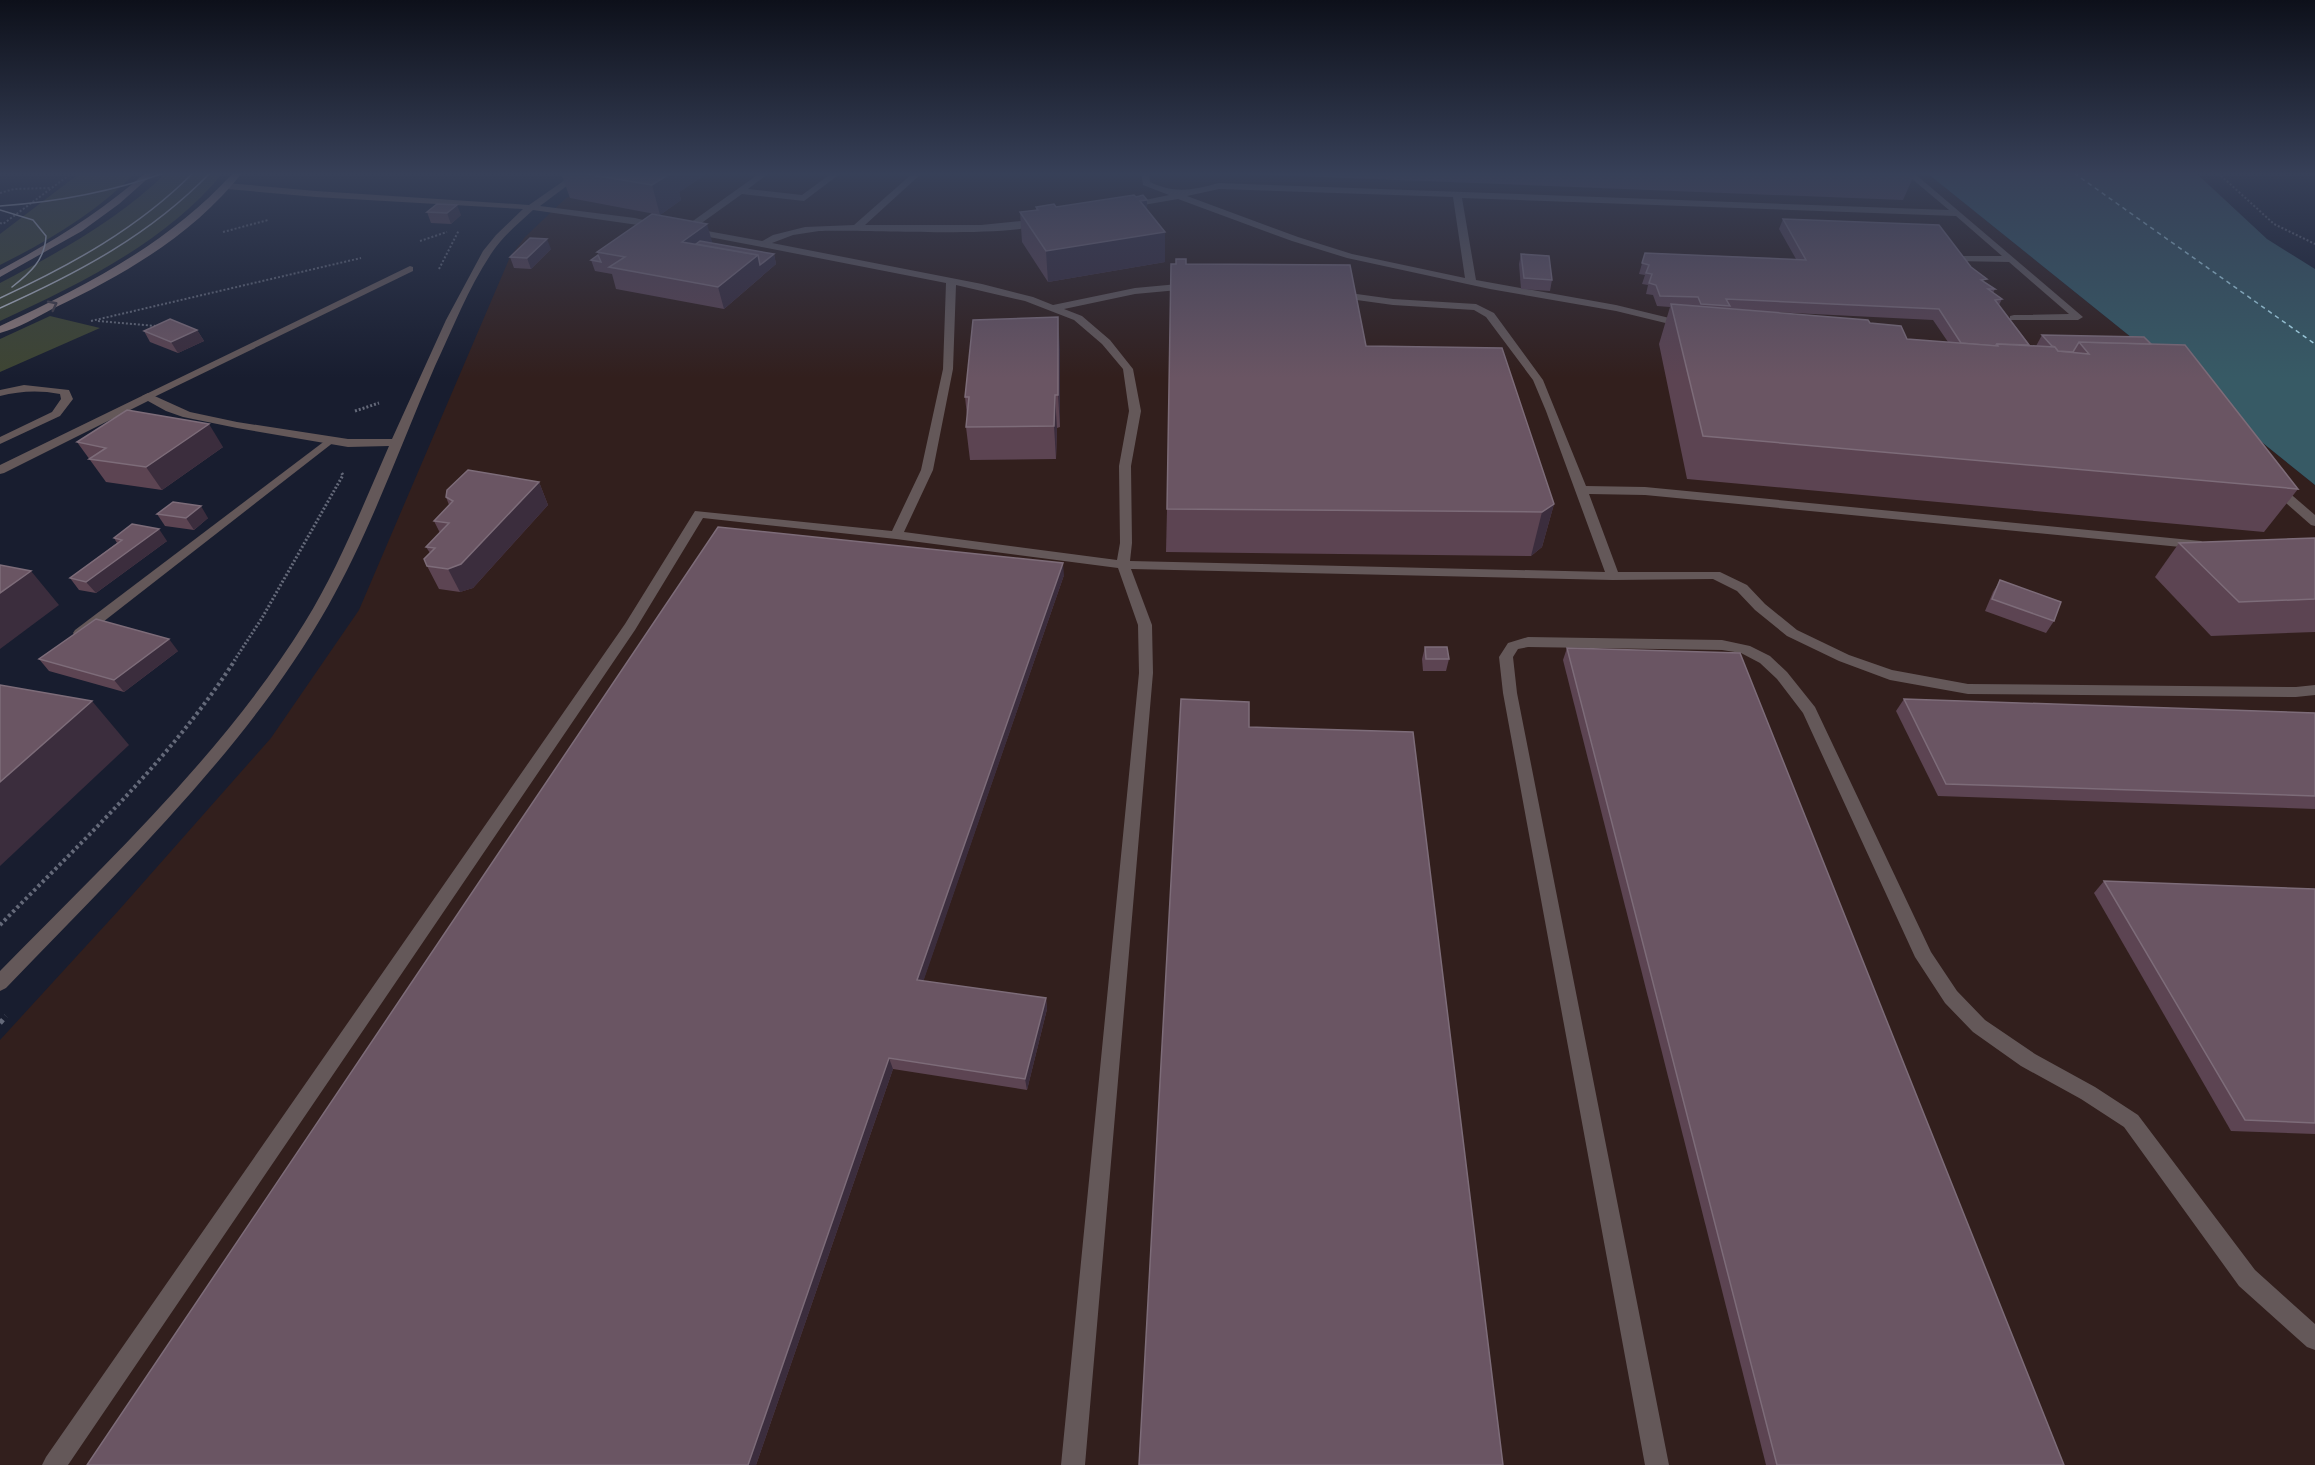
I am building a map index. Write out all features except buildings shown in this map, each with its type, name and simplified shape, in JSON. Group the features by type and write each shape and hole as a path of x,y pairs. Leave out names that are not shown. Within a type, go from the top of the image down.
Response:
{"main road":[{"path":"0,273 58,241"},
{"path":"0,330 78,292 161,241"}],"street":[{"path":"0,983 170,805 240,723 310,625 335,579 391,443 451,320 488,251 496,241"},
{"path":"747,241 951,280 1029,299 1078,318 1106,342 1128,369 1135,411 1125,466 1126,543 1123,565 1145,625 1146,673 1073,1465"},
{"path":"762,244 767,241"},
{"path":"1300,241 1350,256 1472,282 1616,308 1694,327"},
{"path":"1465,241 1472,282"},
{"path":"1991,241 2078,317 2014,318"},
{"path":"1956,259 2012,259"},
{"path":"0,470 410,269"},
{"path":"896,535 927,470 948,369 951,280"},
{"path":"1053,308 1135,291 1198,286"},
{"path":"1321,292 1393,302 1476,307 1490,315 1538,380 1552,411 1613,576"},
{"path":"0,393 30,387 50,388 64,392 67,399 56,414 0,441"},
{"path":"148,396 170,409 187,415 348,444 391,443"},
{"path":"69,641 330,440"},
{"path":"2264,477 2315,522"},
{"path":"1582,490 1645,491 2217,546"},
{"path":"54,1465 630,627 699,514 896,535 1123,565 1613,576 1715,575 1742,588 1760,607 1792,633 1844,658 1890,675 1968,689 2296,692 2315,690"},
{"path":"1657,1465 1510,693 1506,657 1514,646 1528,642 1722,645 1747,650 1767,661 1793,688 1810,711 1924,957 1951,997 1979,1026 2028,1060 2088,1093 2131,1121 2247,1278 2315,1339"}],"path":[{"path":"413,243 418,241"},
{"path":"83,323 370,256"},
{"path":"94,321 166,327"},
{"path":"303,436 320,423 368,412 386,398"},
{"path":"0,926 121,802 213,694 262,618 343,475 340,471 302,462"}],"shaded area":[{"path":"522,241 2012,241 2315,485 2315,1465 0,1465 0,1040 271,738 359,610 510,257"}],"green space":[{"path":"0,241 44,241 36,246 0,265"},
{"path":"75,241 146,241 91,276 0,321 0,283"},
{"path":"50,316 100,328 0,372 0,339"}],"water":[{"path":"2012,241 2271,241 2315,269 2315,485"}],"ferry route":[{"path":"2170,241 2315,344"}],"tram line":[{"path":"12,287 40,259 45,241"},
{"path":"0,298 78,259 106,241"},
{"path":"0,308 57,281 127,241"}]}
